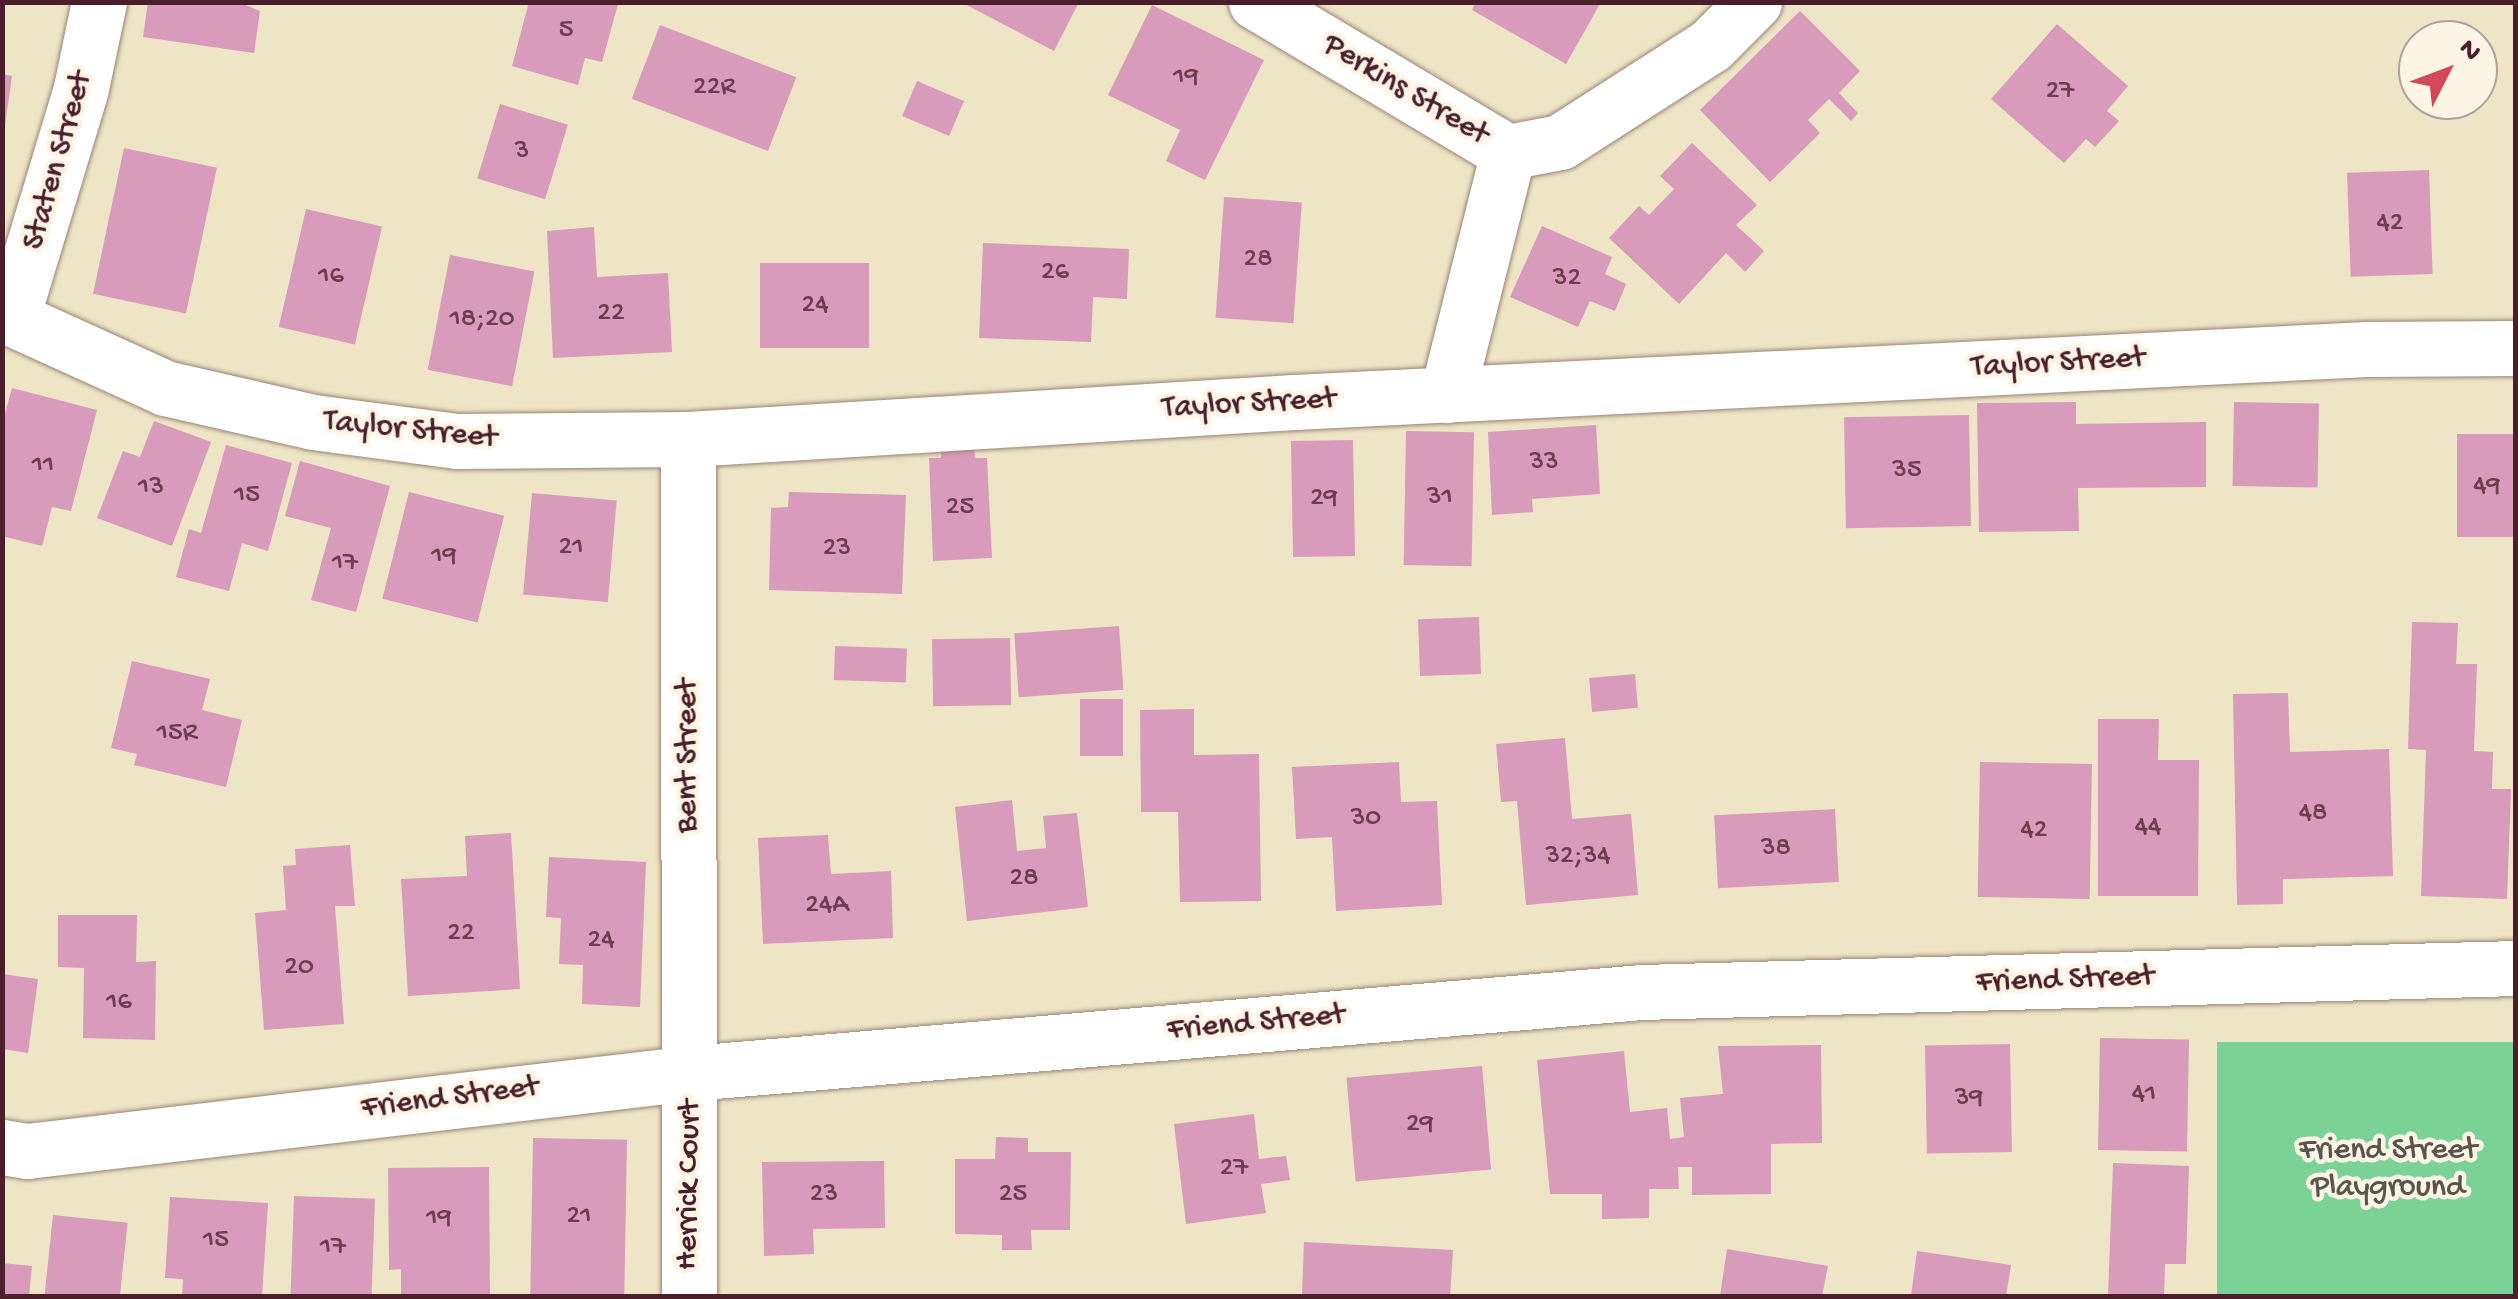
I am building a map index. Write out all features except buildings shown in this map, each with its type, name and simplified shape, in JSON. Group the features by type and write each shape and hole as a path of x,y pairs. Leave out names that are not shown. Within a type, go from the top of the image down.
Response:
{"street":[{"name":"Staten Street","path":"7,316 76,106 98,2"},
{"name":"Perkins Street","path":"1256,2 1508,152 1560,142 1711,45 1754,2"},
{"path":"1446,395 1508,152"},
{"name":"Taylor Street","path":"7,316 166,388 313,422 457,441 688,439 1446,395 2366,349 2516,348"},
{"name":"Bent Street","path":"688,439 691,1073"},
{"name":"Friend Street","path":"2,1147 26,1150 691,1073 1641,992 2516,968"},
{"name":"Herrick Court","path":"689,1296 691,1073"}],"green space":[{"name":"Friend Street Playground","path":"2217,1042 2515,1042 2515,1296 2217,1296"}]}
